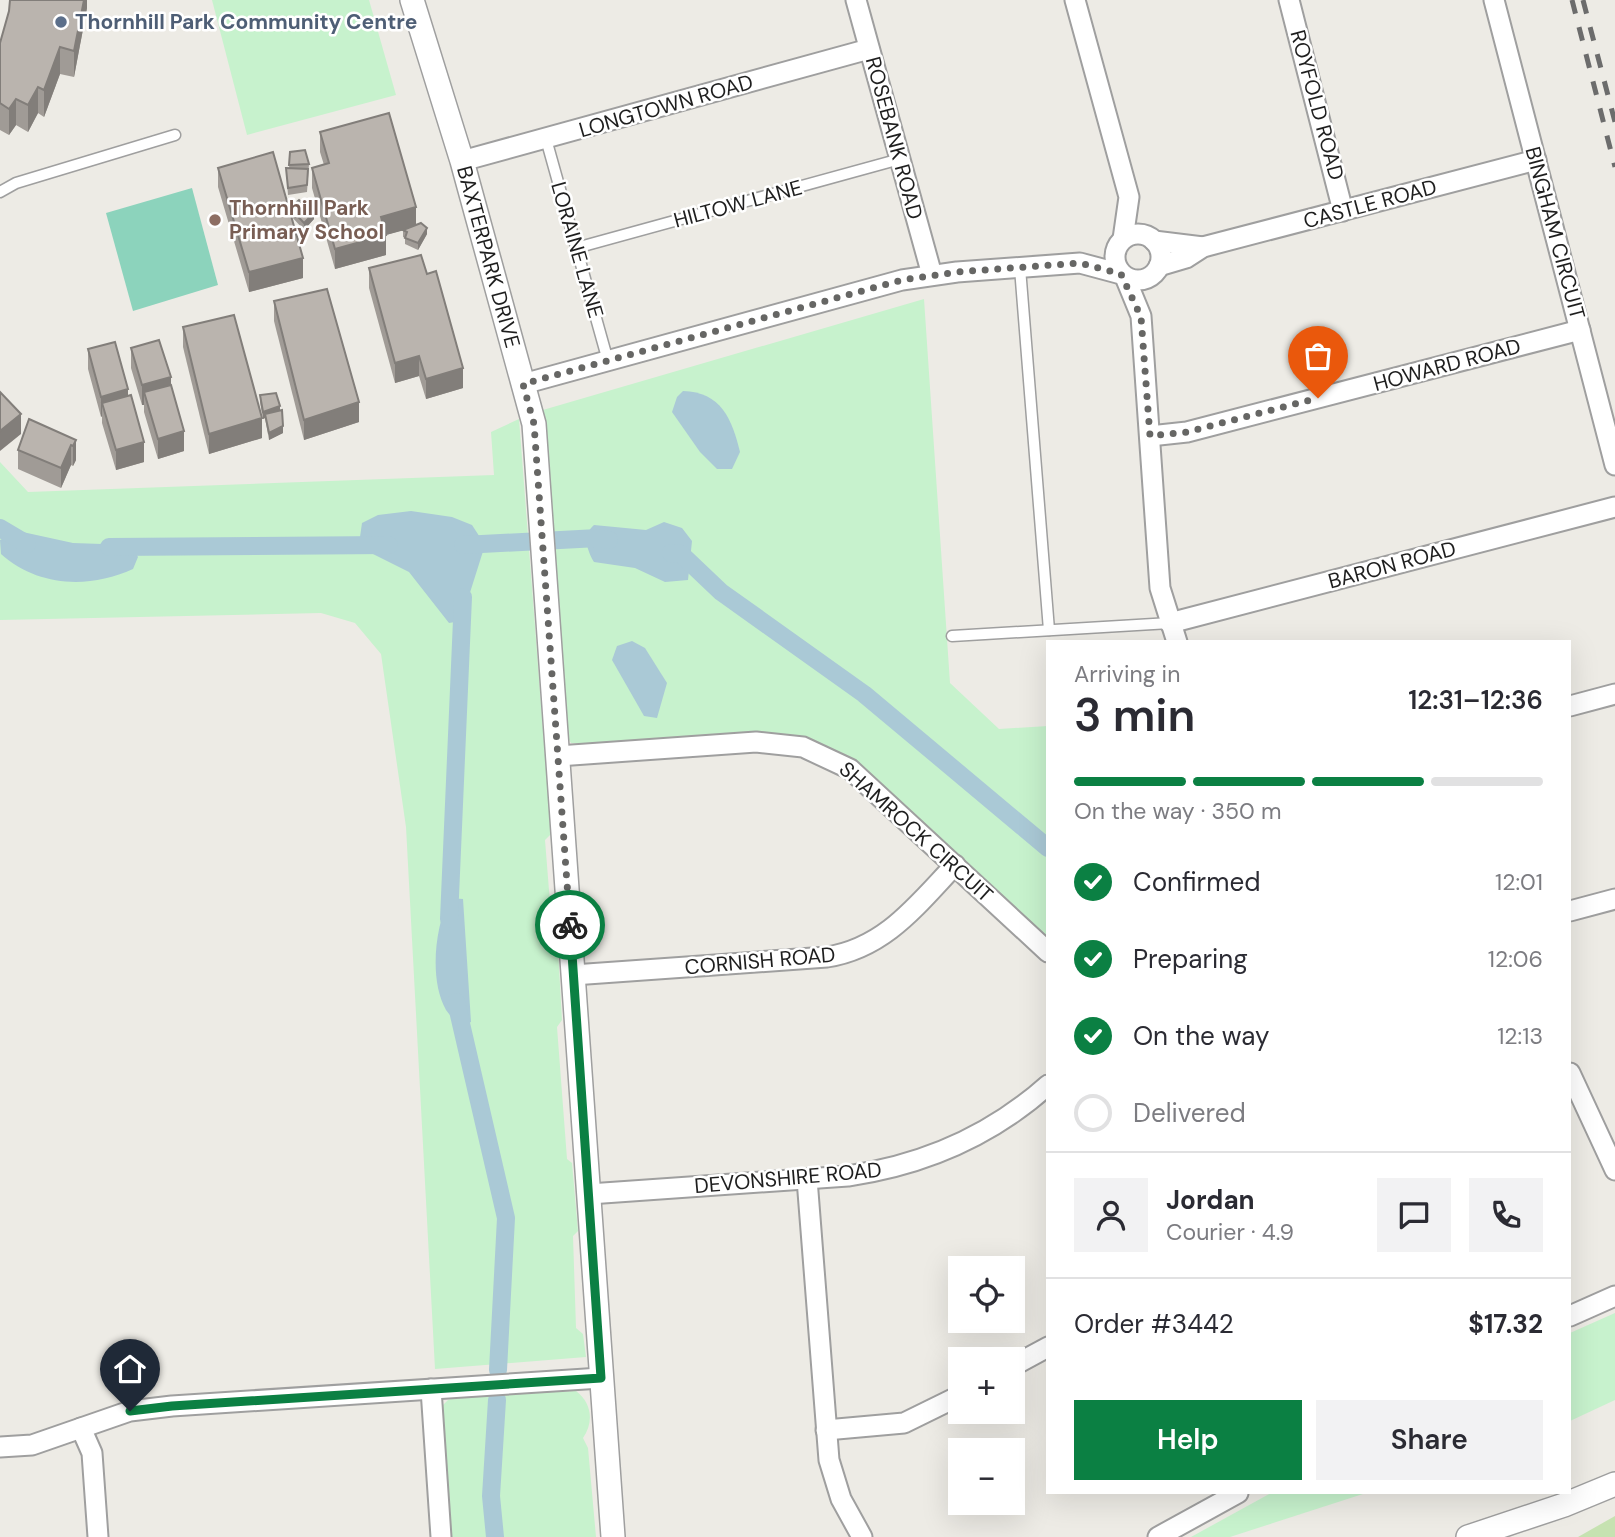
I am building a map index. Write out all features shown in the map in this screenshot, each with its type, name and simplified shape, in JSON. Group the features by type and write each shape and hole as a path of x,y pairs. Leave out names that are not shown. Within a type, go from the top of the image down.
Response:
{"street":[{"name":"BAXTERPARK DRIVE","path":"412,0 462,161 534,424 614,1532"},
{"name":"ROSEBANK ROAD","path":"856,0 932,275"},
{"path":"1075,0 1129,197 1160,251 1157,270 1141,317"},
{"name":"ROYFOLD ROAD","path":"1289,0 1343,211"},
{"name":"BINGHAM CIRCUIT","path":"1494,0 1615,465"},
{"name":"LONGTOWN ROAD","path":"462,161 869,49"},
{"name":"CASTLE ROAD","path":"1157,270 1186,258 1203,247 1536,160"},
{"path":"1129,197 1115,264 1123,275 1141,317 1160,588 1176,640"},
{"path":"1080,263 1135,234 1152,239"},
{"name":"CASTLE ROAD","path":"1152,239 1203,247"},
{"path":"523,384 902,280 932,275 1080,263 1141,281 1157,270"},
{"name":"HOWARD ROAD","path":"1150,436 1187,432 1580,330"},
{"name":"BARON ROAD","path":"1170,623 1615,507"},
{"path":"1571,706 1615,694"},
{"name":"SHAMROCK CIRCUIT","path":"558,756 756,742 803,747 850,769 1046,950"},
{"name":"CORNISH ROAD","path":"573,975 827,957 851,952 874,943 896,927 955,864"},
{"path":"1571,911 1615,899"},
{"path":"1571,1075 1615,1170"},
{"name":"DEVONSHIRE ROAD","path":"589,1194 807,1179 888,1170 937,1155 1001,1122 1046,1087"},
{"path":"807,1179 825,1430 833,1478 862,1537"},
{"path":"1571,1315 1615,1296"},
{"path":"1025,1359 1046,1348"},
{"path":"0,1447 32,1445 130,1411 172,1406 601,1378"},
{"path":"431,1389 441,1537"},
{"path":"825,1430 904,1423 948,1401"},
{"path":"81,1428 92,1453 98,1537"},
{"path":"1468,1537 1564,1506 1615,1484"},
{"path":"1158,1537 1236,1494"}],"lane":[{"path":"0,192 16,183 175,135"},
{"name":"LORAINE LANE","path":"546,139 608,361"},
{"name":"HILTOW LANE","path":"576,248 900,159"},
{"path":"1020,268 1049,630"},
{"path":"952,636 1170,623"}],"green space":[{"path":"212,0 369,0 396,95 247,135"},
{"path":"192,188 218,285 133,311 106,213"},
{"path":"924,299 950,683 999,729 1046,726 1046,941 860,768 822,745 758,731 571,743 563,730 536,412"},
{"path":"519,419 551,834 545,840 552,928 557,932 562,1020 557,1027 567,1159 572,1163 578,1231 573,1236 576,1328 583,1334 586,1357 435,1369 406,827 381,654 355,623 321,613 0,620 0,462 28,492 494,475 491,432"},
{"path":"1615,1313 1615,1400 1571,1421 1571,1333"},
{"path":"576,1391 585,1401 590,1413 589,1426 583,1438 588,1448 596,1537 447,1537 441,1407 448,1400 464,1395"},
{"path":"1269,1494 1363,1494 1230,1537 1191,1537"},
{"path":"1615,1516 1615,1537 1578,1537"}],"water":[{"path":"683,391 707,396 723,410 733,429 740,452 732,469 717,469 700,452 672,412 677,397"},
{"path":"411,511 452,517 472,525 485,545 461,621 449,623 409,572 373,554 360,537 362,523 378,515"},
{"path":"664,522 682,528 692,541 688,580 665,582 635,568 594,562 591,557 587,538 594,525 646,530"},
{"path":"18,531 73,543 131,545 138,557 133,569 99,580 82,582 47,579 15,565 1,554 0,540"},
{"path":"632,641 645,648 667,683 657,718 644,716 612,660 617,646"},
{"path":"449,898 463,899 471,1022 462,1026 446,1010 437,984 437,939"}],"building":[{"path":"10,0 84,0 74,51 60,47 44,90 38,87 28,105 16,99 9,109 0,103 0,43"},
{"path":"389,113 416,207 381,217 386,235 335,249 312,168 329,163 320,132"},
{"path":"305,150 309,164 289,165 290,152"},
{"path":"273,152 303,258 249,272 218,168"},
{"path":"286,168 308,169 307,185 288,188"},
{"path":"299,200 314,213 304,223 290,208"},
{"path":"421,223 427,228 418,243 405,238 407,232 403,230"},
{"path":"421,255 427,274 436,271 463,368 426,379 419,356 395,363 369,268"},
{"path":"327,289 359,402 304,420 274,301"},
{"path":"234,315 262,418 209,434 183,327"},
{"path":"159,340 171,377 142,385 131,348"},
{"path":"115,342 128,389 101,397 88,349"},
{"path":"171,385 184,431 158,439 144,392"},
{"path":"0,392 21,414 0,431"},
{"path":"276,393 280,406 263,412 260,395"},
{"path":"131,395 144,442 116,450 102,403"},
{"path":"282,410 283,426 269,433 265,414"},
{"path":"29,419 76,440 61,468 18,450"}],"waterway":[{"path":"0,528 27,544"},
{"path":"463,545 598,538 609,540"},
{"path":"109,547 389,545"},
{"path":"671,553 681,554 721,592 864,694 1046,846"},
{"path":"449,919 463,597"},
{"path":"456,1002 506,1218 498,1370"},
{"path":"495,1537 491,1496 497,1400"}],"railway":[{"path":"1572,0 1615,167"},
{"path":"1583,0 1615,122"}],"way so far":[{"path":"570,925 534,424 523,384 902,280 957,272 1080,263 1125,277 1141,317 1150,436 1187,432 1318,398"}],"place":[{"name":"Thornhill Park Community Centre","path":"61,22"},
{"name":"Thornhill Park Primary School","path":"215,220"}],"route":[{"path":"130,1411 601,1378 570,925"}]}
